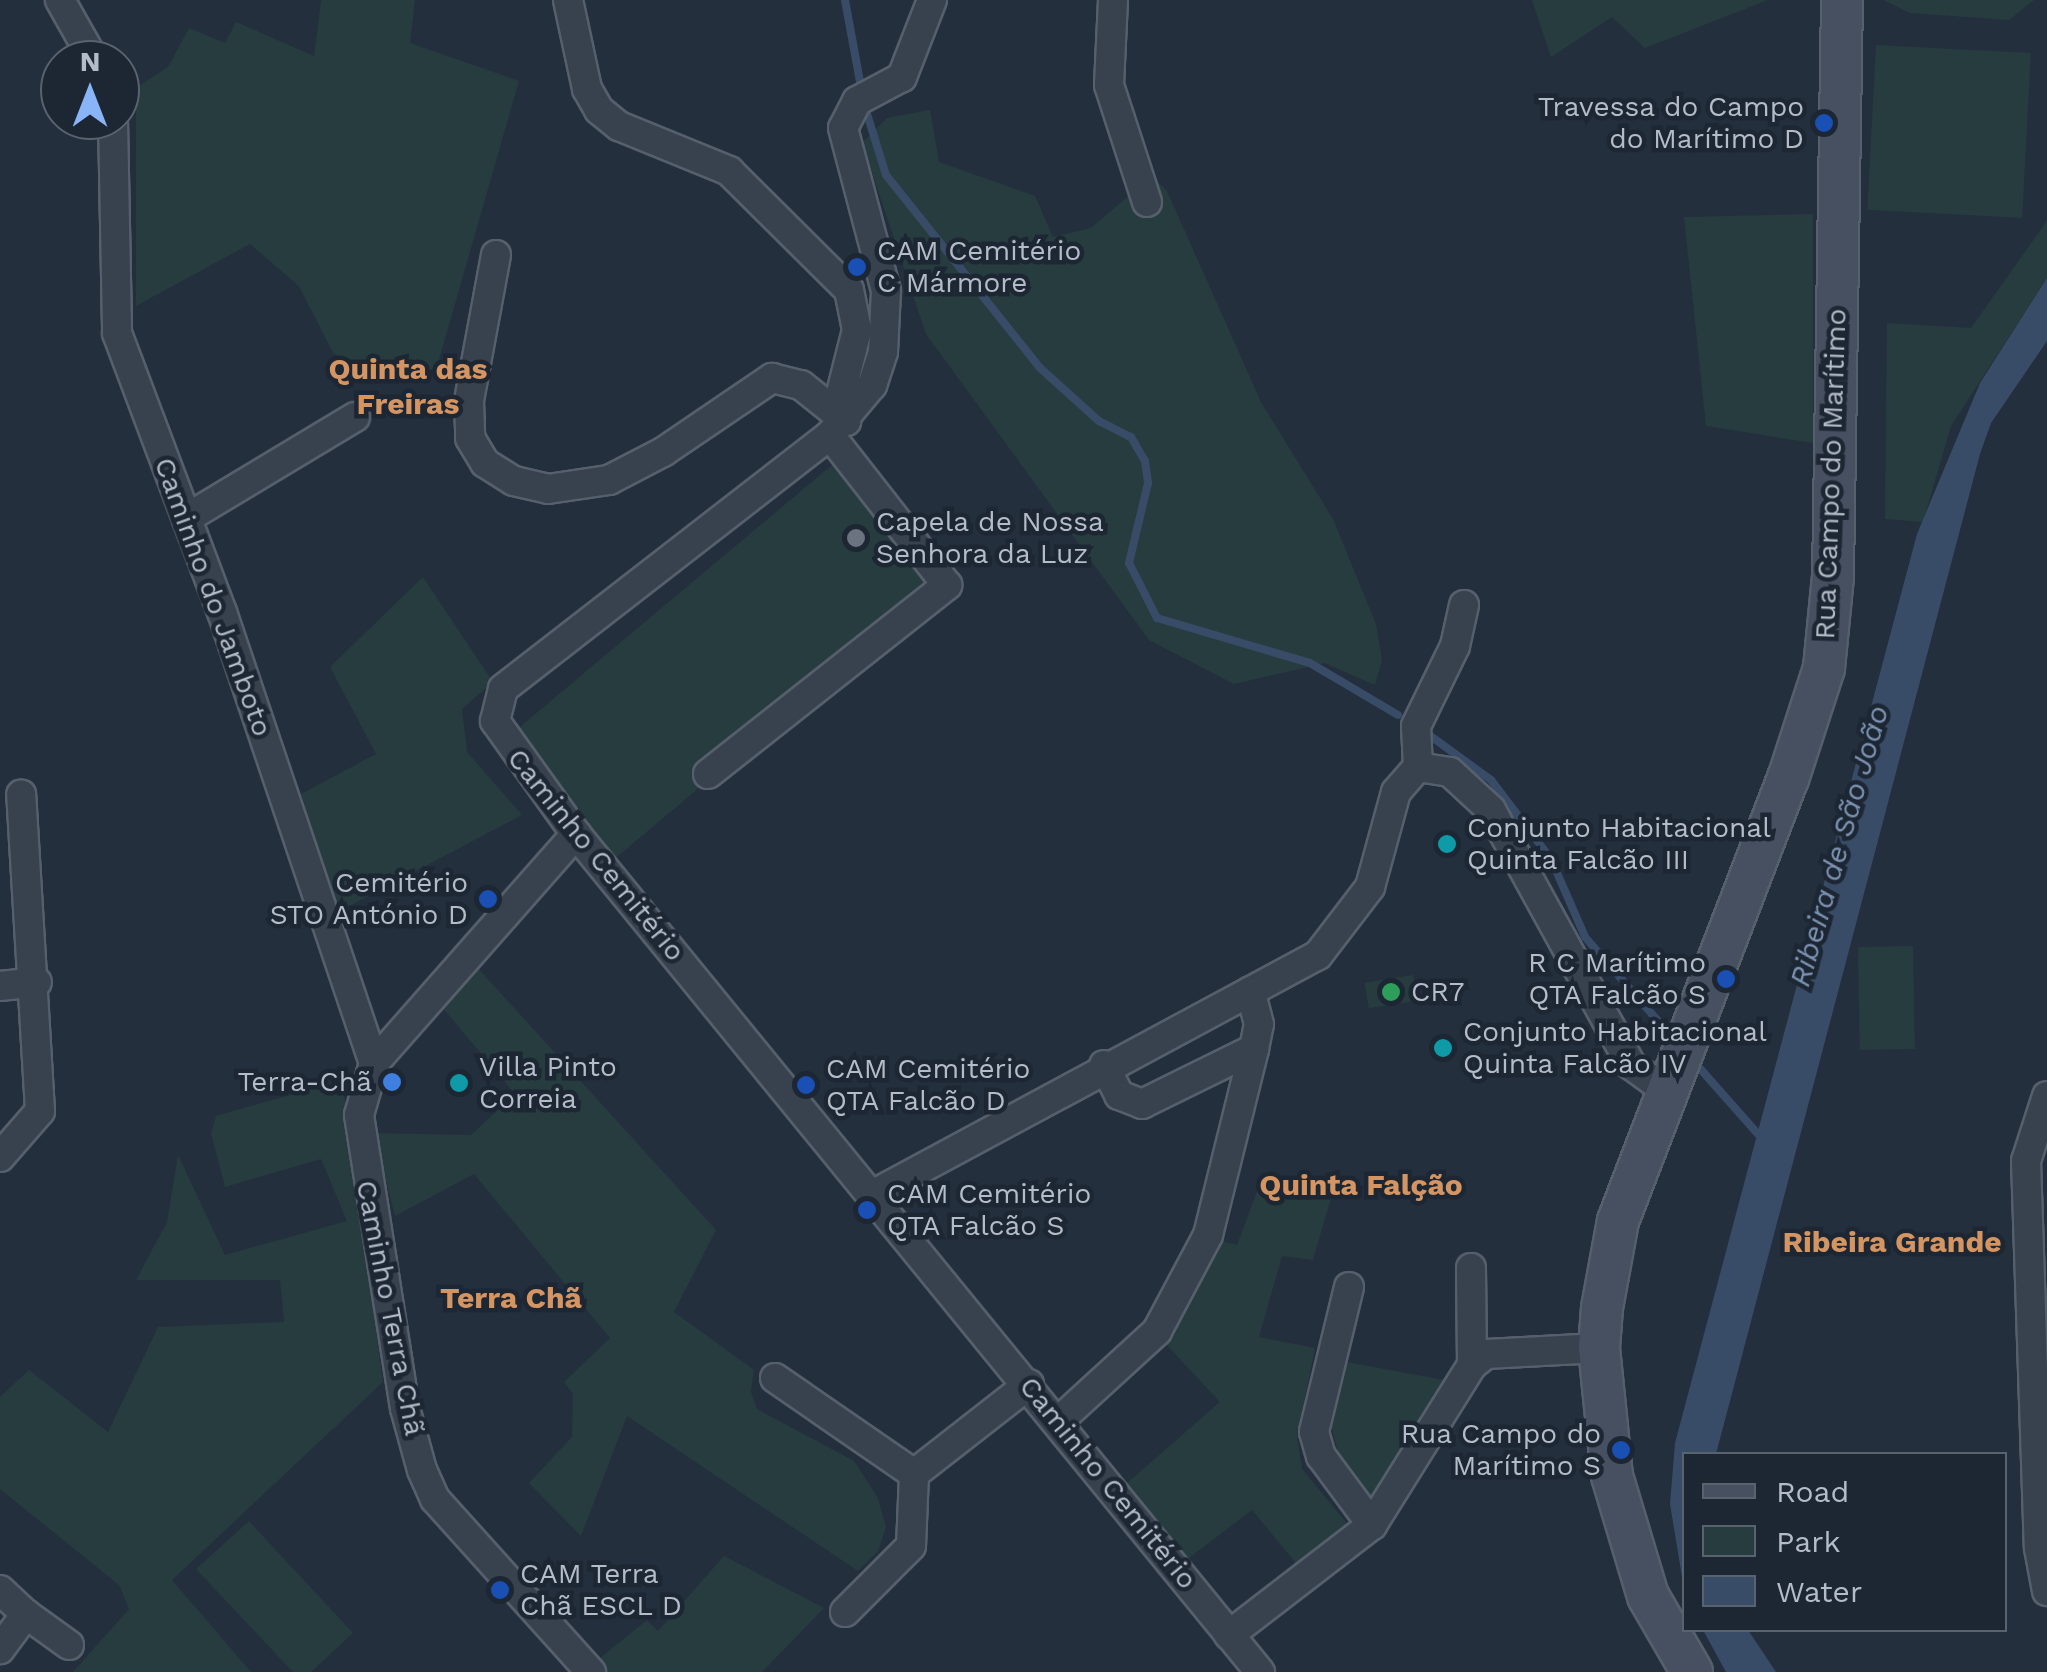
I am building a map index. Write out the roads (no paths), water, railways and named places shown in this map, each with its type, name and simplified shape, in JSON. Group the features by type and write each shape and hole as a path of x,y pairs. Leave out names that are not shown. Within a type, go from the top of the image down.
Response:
{"main road":[{"name":"Rua Campo do Marítimo","path":"1692,1672 1648,1596 1612,1476 1599,1348 1618,1221 1664,1089 1804,737 1826,651 1842,0"}],"street":[{"path":"60,0 83,40"},
{"path":"568,0 587,89 598,110 619,126 729,172 848,290 857,330 837,423"},
{"name":"Caminho Cemitério","path":"932,0 909,66 883,90 856,101 846,112 844,144 880,262 887,322 872,385 837,423 498,697 500,734 576,834 1060,1420 1260,1672"},
{"path":"1113,0 1109,85 1148,202"},
{"name":"Caminho do Jamboto","path":"113,140 117,333 186,518 374,1064"},
{"path":"496,255 469,401 470,438 485,462 514,481 548,489 609,480 663,452 760,380 785,378 837,423 947,585 708,774"},
{"path":"186,518 355,417"},
{"path":"874,1194 1104,1065 1250,992 1332,944 1370,888 1396,792 1418,768 1416,726 1455,646 1464,605"},
{"path":"1418,768 1450,772 1490,810 1632,1065 1664,1089"},
{"path":"0,1156 40,1111 37,982 21,795"},
{"path":"374,1064 576,834"},
{"path":"0,986 37,982"},
{"path":"1060,1420 1158,1331 1208,1234 1254,1049 1258,1024 1250,992"},
{"path":"1104,1065 1119,1094 1142,1104 1254,1049"},
{"name":"Caminho Terra Chã","path":"374,1064 359,1115 364,1180 422,1470 435,1499 591,1672"},
{"path":"2047,1096 2026,1161 2039,1548 2047,1591"},
{"path":"1471,1268 1472,1365"},
{"path":"1349,1288 1314,1432 1320,1456 1372,1525"},
{"path":"1230,1634 1372,1525 1472,1365 1498,1350 1599,1348"},
{"path":"775,1378 914,1474"},
{"path":"845,1612 910,1546 914,1474 1029,1384"},
{"path":"0,1590 69,1645"},
{"path":"0,1649 26,1614"}],"water":[{"name":"Ribeira de São João","path":"2047,278 2047,341 1991,423 1980,454 1717,1452 1682,1452 1682,1577 1670,1504 1675,1443 1917,534 1980,383"},
{"path":"1704,1632 1749,1632 1776,1672 1726,1672"}],"waterway":[{"path":"845,0 864,104 886,175 1039,367 1099,421 1131,437 1145,461 1148,483 1129,563 1157,618 1310,663 1398,715"},
{"path":"1425,732 1491,780 1551,859 1585,937 1665,1029"},
{"path":"1696,1064 1765,1142"}],"place":[{"name":"Travessa do Campo do Marítimo D","path":"1824,123"},
{"name":"CAM Cemitério C Mármore","path":"857,267"},
{"name":"Capela de Nossa Senhora da Luz","path":"856,538"},
{"name":"Conjunto Habitacional Quinta Falcão III","path":"1447,844"},
{"name":"Cemitério STO António D","path":"488,899"},
{"name":"R C Marítimo QTA Falcão S","path":"1726,979"},
{"name":"CR7","path":"1391,992"},
{"name":"Conjunto Habitacional Quinta Falcão IV","path":"1443,1048"},
{"name":"Terra-Chã","path":"392,1082"},
{"name":"Villa Pinto Correia","path":"459,1083"},
{"name":"CAM Cemitério QTA Falcão D","path":"806,1085"},
{"name":"CAM Cemitério QTA Falcão S","path":"867,1210"},
{"name":"Rua Campo do Marítimo S","path":"1621,1450"},
{"name":"CAM Terra Chã ESCL D","path":"500,1590"}],"district":[{"name":"Quinta das Freiras","path":"408,386"},
{"name":"Quinta Falção","path":"1361,1185"},
{"name":"Ribeira Grande","path":"1892,1242"},
{"name":"Terra Chã","path":"511,1298"}]}
